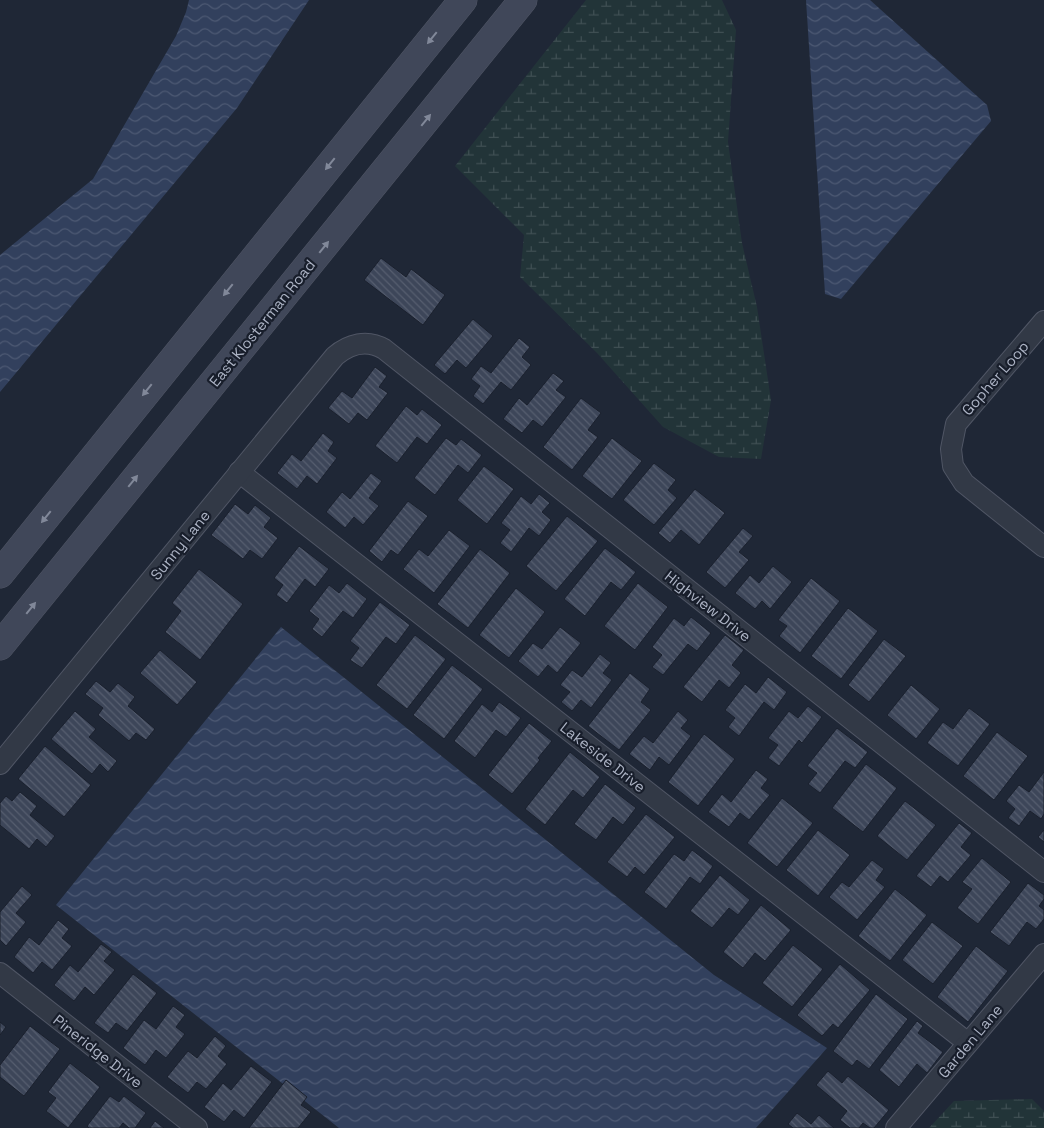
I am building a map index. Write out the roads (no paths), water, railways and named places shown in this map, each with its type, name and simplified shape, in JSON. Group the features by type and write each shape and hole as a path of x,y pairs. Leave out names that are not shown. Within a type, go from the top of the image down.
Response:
{"main road":[{"path":"0,574 463,0"},
{"name":"East Klosterman Road","path":"0,646 524,0"}],"street":[{"name":"Gopher Loop","path":"1044,321 956,424 951,449 953,466 964,483 1044,547"},
{"name":"Sunny Lane","path":"0,764 334,356 342,349 351,346 370,344"},
{"name":"Highview Drive","path":"370,344 384,349 1044,872"},
{"name":"Lakeside Drive","path":"239,472 968,1043"},
{"name":"Garden Lane","path":"896,1128 1044,954"},
{"name":"Pineridge Drive","path":"0,973 197,1128"}],"water":[{"path":"189,0 309,0 237,108 0,392 0,255 93,179 176,36"},
{"path":"806,0 870,0 987,105 991,121 841,299 825,294"},
{"path":"281,627 714,975 827,1048 756,1128 339,1128 56,905"}]}
